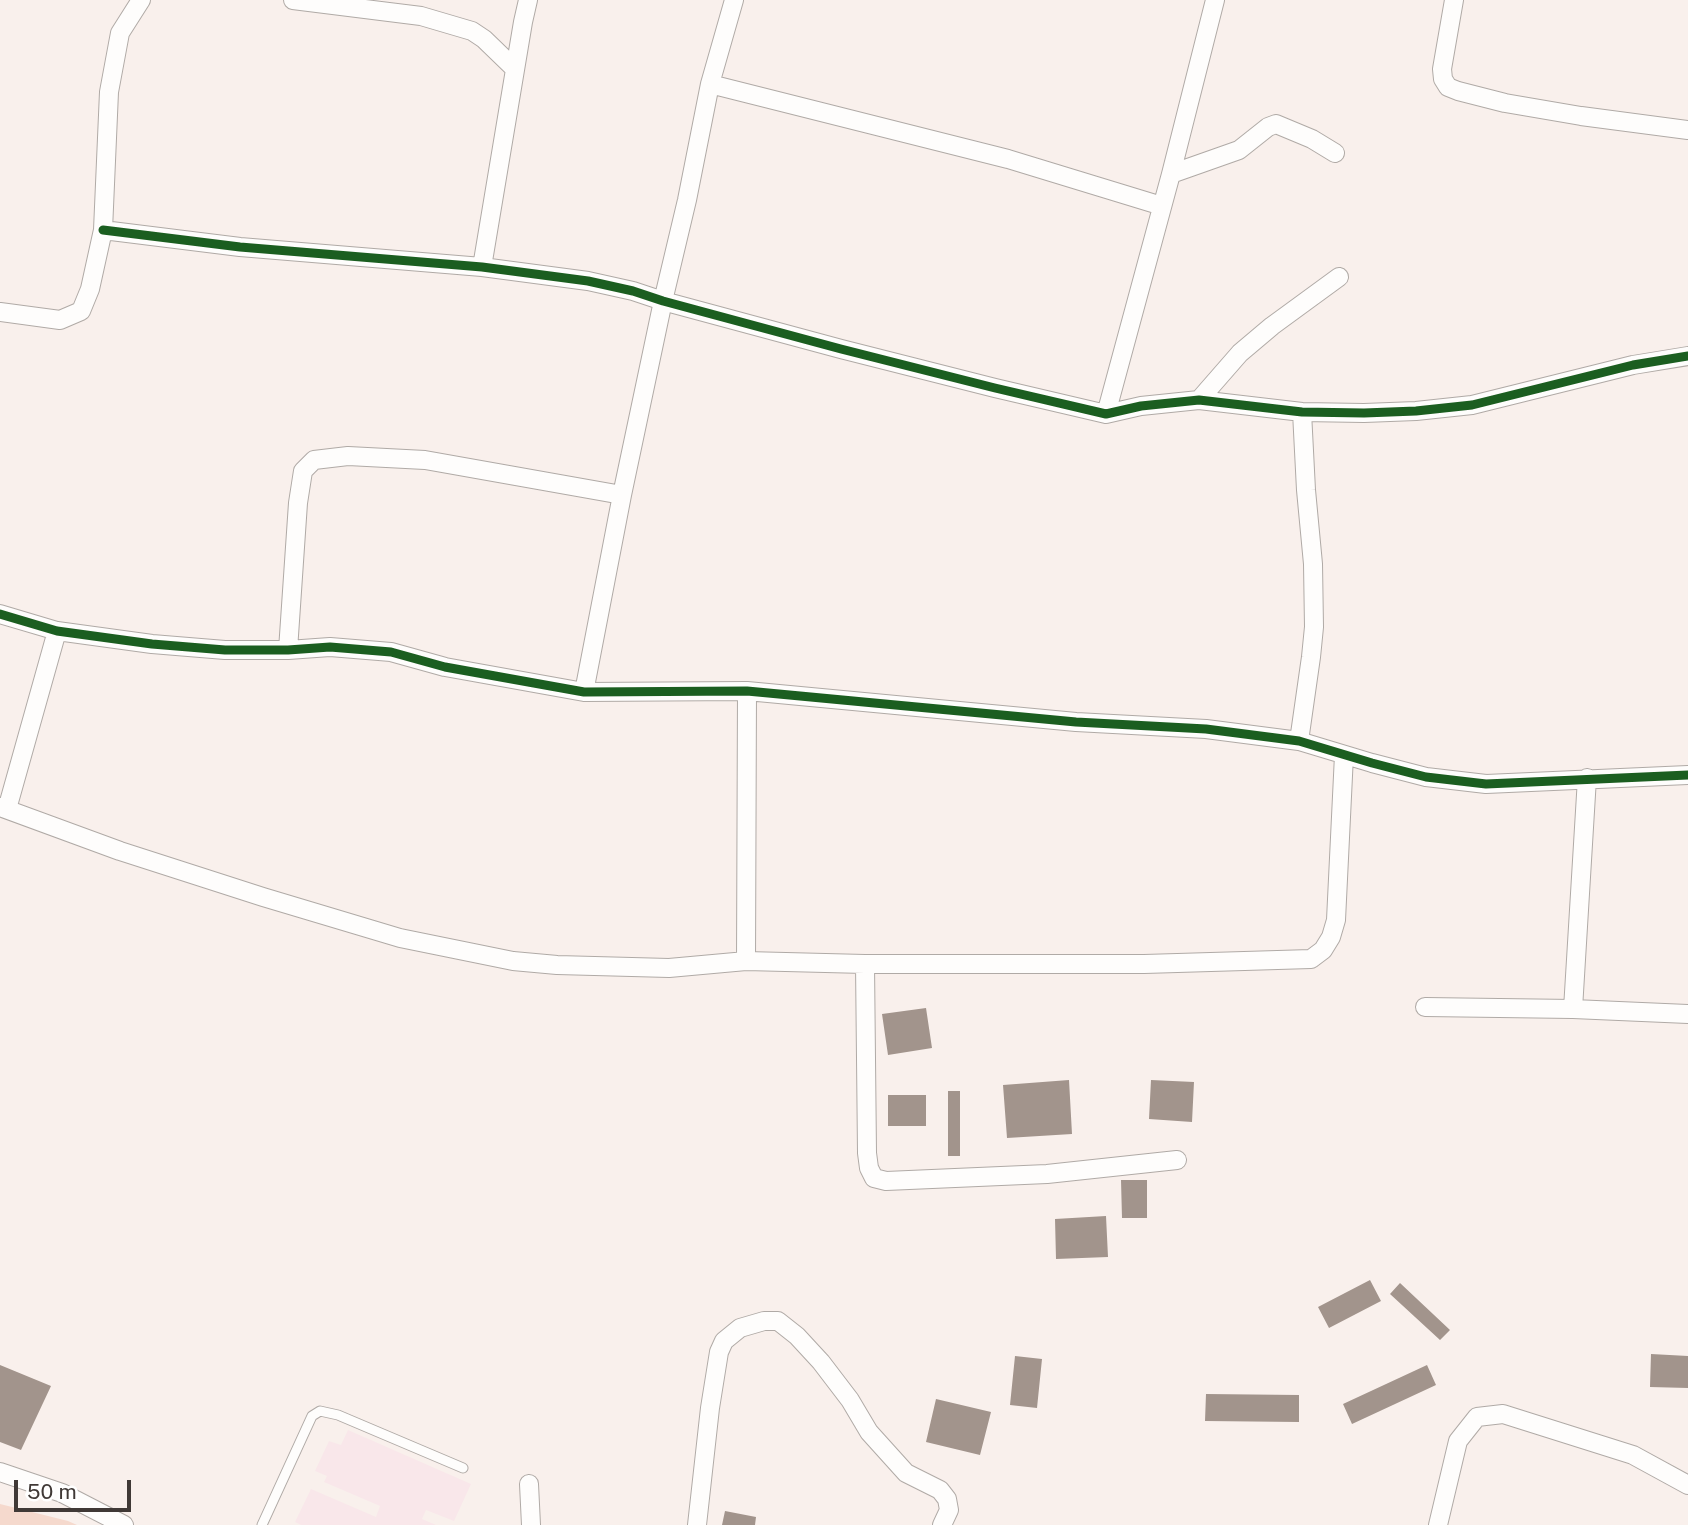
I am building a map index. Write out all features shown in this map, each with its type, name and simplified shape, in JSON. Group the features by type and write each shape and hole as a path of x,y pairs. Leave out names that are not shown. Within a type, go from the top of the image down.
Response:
{"street":[{"path":"0,312 60,320 81,311 90,289 103,230 109,92 120,33 142,0"},
{"path":"293,0 421,16 472,31 515,69"},
{"path":"482,267 528,0"},
{"path":"584,692 622,495 710,84 734,0"},
{"path":"1106,414 1215,0"},
{"path":"1454,0 1442,69 1443,79 1448,87 1505,103 1688,130"},
{"path":"710,84 1008,159 1162,206"},
{"path":"1171,174 1239,150 1268,127 1276,124 1312,139 1335,153"},
{"path":"103,230 240,247 482,267 589,281 866,356 1106,414 1141,406 1199,400 1302,411 1416,411 1472,405 1633,365 1688,356"},
{"path":"1199,400 1240,353 1339,277"},
{"path":"1299,741 1314,627 1302,411"},
{"path":"288,650 298,502 303,471 314,460 348,456 425,460 622,495"},
{"path":"0,614 57,631 152,645 225,650 330,647 391,652 444,667 584,692 747,691 1076,722 1206,729 1299,741 1426,777 1486,784 1688,775"},
{"path":"57,631 3,808 120,851 263,897 400,938 513,961 669,968 746,961 1131,964 1311,958 1323,950 1331,937 1336,920 1344,755"},
{"path":"746,961 747,691"},
{"path":"1573,1009 1587,778"},
{"path":"865,964 867,1153 869,1168 874,1178 886,1181 1047,1174 1178,1160"},
{"path":"1425,1007 1688,1014"},
{"path":"697,1525 719,1352 724,1340 740,1328 764,1321 778,1321 797,1336 821,1362 850,1400 869,1432 906,1473 940,1490 947,1499 949,1510 942,1525"},
{"path":"1438,1525 1458,1441 1477,1417 1503,1414 1633,1455 1688,1485"},
{"path":"0,1472 62,1493 124,1525"},
{"path":"529,1484 531,1525"}],"lane":[{"path":"262,1525 312,1416 320,1411 338,1415 463,1468"}],"shaded area":[{"path":"348,1430 471,1484 454,1521 426,1510 422,1519 436,1525 301,1525 295,1522 311,1489 376,1517 380,1506 324,1482 327,1476 315,1471 329,1441 341,1445"},
{"path":"0,1504 68,1521 77,1525 0,1525"}],"building":[{"path":"926,1008 932,1048 888,1055 882,1014"},
{"path":"1069,1080 1072,1134 1007,1138 1003,1085"},
{"path":"1151,1080 1194,1082 1192,1122 1149,1119"},
{"path":"948,1091 960,1091 960,1156 948,1156"},
{"path":"888,1095 926,1095 926,1126 888,1126"},
{"path":"1121,1180 1147,1180 1147,1218 1122,1218"},
{"path":"1106,1216 1108,1257 1056,1259 1055,1219"},
{"path":"1370,1280 1381,1301 1329,1328 1318,1307"},
{"path":"1400,1283 1450,1330 1440,1340 1390,1294"},
{"path":"1651,1354 1688,1356 1688,1388 1650,1387"},
{"path":"1015,1356 1042,1359 1037,1408 1010,1405"},
{"path":"0,1365 51,1386 21,1450 0,1442"},
{"path":"1427,1365 1436,1385 1352,1424 1343,1404"},
{"path":"1206,1394 1299,1395 1299,1422 1205,1421"},
{"path":"936,1399 991,1412 980,1455 926,1442"},
{"path":"725,1511 756,1517 755,1525 722,1525"}],"cycle path":[{"path":"103,230 240,247 482,267 588,281 841,349 1106,414 1141,406 1199,400 1302,412 1416,411 1472,405 1633,365 1688,356"},
{"path":"0,614 57,631 152,644 225,650 330,647 391,652 445,667 584,692 747,691 1076,722 1206,729 1299,741 1426,777 1486,784 1688,775"}]}
